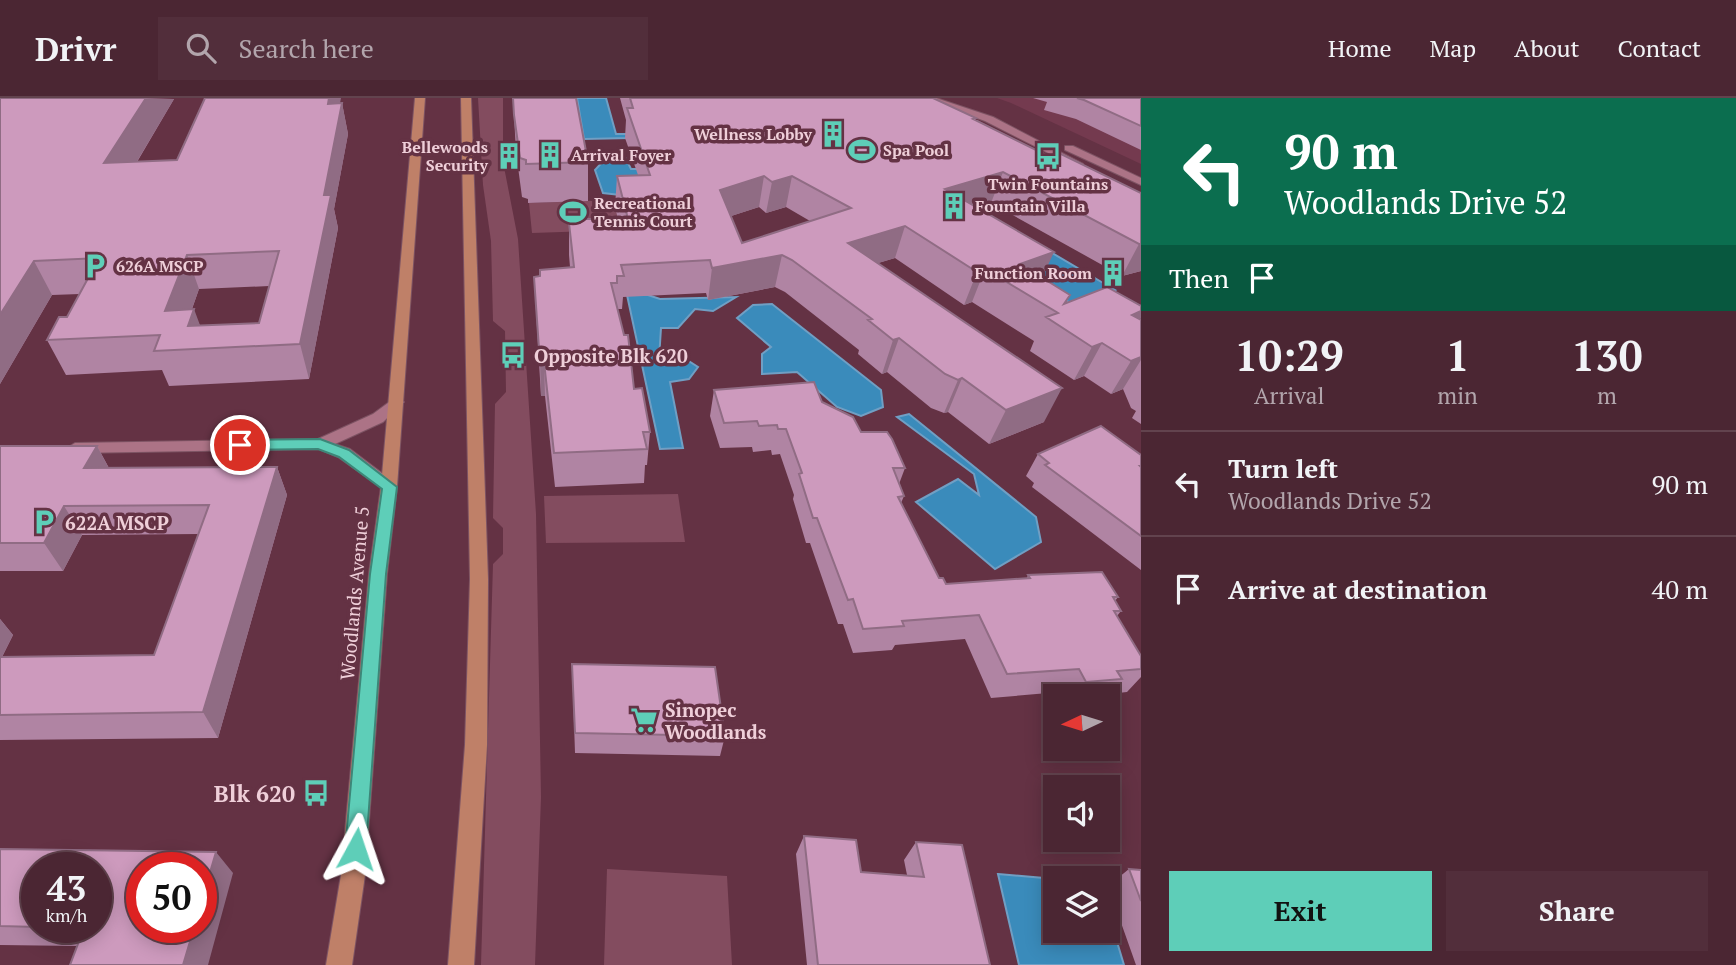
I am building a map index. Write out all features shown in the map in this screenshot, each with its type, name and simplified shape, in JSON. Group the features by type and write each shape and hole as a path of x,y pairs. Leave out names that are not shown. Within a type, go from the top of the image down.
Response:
{"main road":[{"name":"Woodlands Avenue 5","path":"338,965 353,874 378,574 389,487 420,98"},
{"path":"461,965 476,745 479,579 466,98"}],"street":[{"path":"927,98 989,119 1141,195"},
{"path":"954,98 997,114 1141,182"},
{"path":"320,444 378,418 396,402"},
{"path":"56,449 320,444 344,453 389,487"}],"shaded area":[{"path":"478,98 503,98 503,151 499,151 500,162 504,167 518,239 536,514 541,797 535,965 481,965 493,564 503,554 503,528 493,518 495,404 506,392 505,331 493,321 491,241 483,185"},
{"path":"997,98 1141,98 1141,164 1011,103"},
{"name":"Recreational Tennis Court","path":"614,200 621,230 532,233 529,203"},
{"path":"678,494 685,542 546,543 544,496"},
{"path":"607,869 727,876 732,965 604,965"}],"water":[{"path":"577,98 606,98 616,134 629,134 630,138 584,139"},
{"path":"607,157 625,157 631,169 650,169 620,195 603,193 595,170"},
{"path":"986,204 991,217 1115,290 1074,306 953,215"},
{"path":"627,295 648,295 660,299 736,297 713,311 695,309 678,328 661,328 659,359 687,360 698,367 689,379 670,382 683,448 660,449"},
{"path":"772,304 881,390 883,407 861,416 837,407 797,372 762,374 762,354 771,347 737,318 753,305"},
{"path":"909,414 1036,517 1041,542 995,569 916,502 958,479 979,495 974,474 897,417"},
{"path":"998,874 1043,878 1043,943 1117,943 1124,965 1019,965"}],"building":[{"path":"0,98 146,98 104,163 177,160 205,98 329,98 328,104 342,103 324,195 331,195 300,344 154,351 160,335 47,340 59,317 67,317 99,258 34,261 0,315","holes":["279,251 259,323 188,326 194,309 165,311 187,255"]},
{"path":"513,98 576,98 588,162 526,164 526,160 520,158"},
{"path":"630,98 933,98 1048,156 1059,153 1141,193 1139,244 1003,172 945,189 1054,252 1020,264 1070,295 1064,304 1107,287 1141,306 1141,311 1132,315 1141,320 1141,357 1131,361 1102,343 1092,347 1046,317 1058,313 985,269 977,272 905,226 848,243 1062,388 1006,410 962,378 958,380 945,374 899,338 893,340 868,320 872,319 782,255 712,268 710,260 621,265 624,276 617,276 617,283 611,283 624,335 628,335 634,389 642,388 650,432 643,432 647,449 554,453 544,362 540,363 534,277 540,276 540,270 574,267 569,223 580,223 580,219 628,219 617,176 650,175 627,108 633,108","holes":["764,176 772,182 792,176 851,208 742,243 720,190"]},
{"path":"1077,98 1141,98 1141,126 1084,100"},
{"path":"814,382 822,402 853,417 861,432 887,432 892,439 905,468 893,468 904,496 898,497 939,578 943,578 946,584 1030,578 1028,575 1102,572 1118,597 1113,597 1121,611 1114,611 1141,656 1141,669 1117,671 1122,679 1086,682 1079,669 1007,674 979,615 902,621 904,626 863,629 853,599 848,600 817,518 813,518 799,474 802,473 786,429 778,429 777,425 759,426 757,421 724,423 714,390"},
{"path":"1101,426 1141,455 1141,536 1045,465 1049,463 1038,454"},
{"path":"0,446 97,446 84,468 277,467 203,712 0,715 0,657 154,655 209,505 64,506 44,543 0,543"},
{"name":"Sinopec Woodlands","path":"572,664 715,667 725,736 575,733"},
{"path":"804,836 856,840 861,872 924,877 916,842 962,845 990,965 818,965"},
{"path":"0,849 216,852 126,852 126,943 190,943 183,965 70,965 78,943 112,943 112,852 21,852 21,927 0,926"},
{"path":"1129,869 1141,870 1141,901"}],"place":[{"name":"Wellness Lobby","path":"833,134"},
{"name":"Spa Pool","path":"862,150"},
{"name":"Arrival Foyer","path":"550,155"},
{"name":"Bellewoods Security","path":"509,156"},
{"name":"Twin Fountains","path":"1048,156"},
{"name":"Fountain Villa","path":"954,206"},
{"name":"Recreational Tennis Court","path":"573,212"},
{"name":"626A MSCP","path":"95,266"},
{"name":"Function Room","path":"1113,273"},
{"name":"Opposite Blk 620","path":"513,355"},
{"name":"622A MSCP","path":"44,522"},
{"name":"Sinopec Woodlands","path":"644,720"},
{"name":"Blk 620","path":"316,793"}],"route":[{"path":"240,445 320,444 344,453 362,464 389,487 378,574 356,849"}]}
